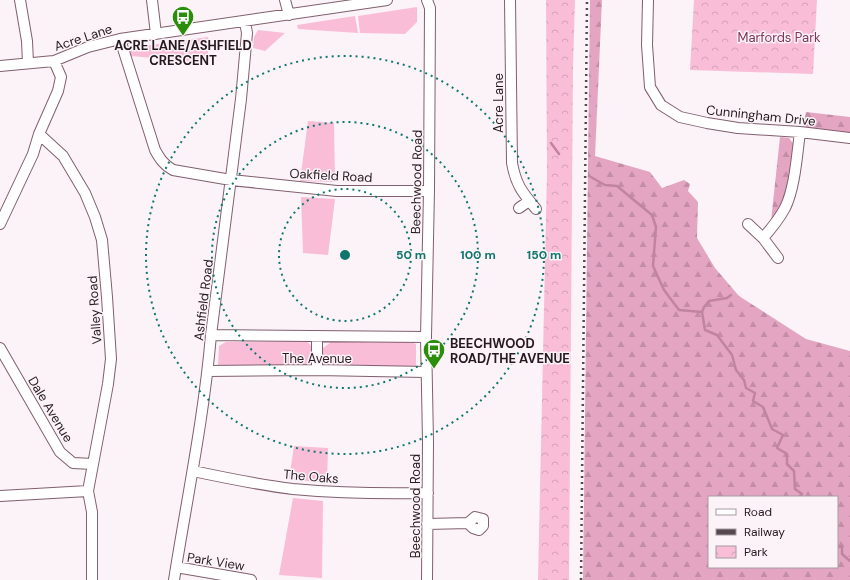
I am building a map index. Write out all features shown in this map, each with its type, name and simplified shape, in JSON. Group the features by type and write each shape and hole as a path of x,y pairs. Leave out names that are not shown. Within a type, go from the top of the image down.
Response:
{"street":[{"path":"20,0 27,42 28,63"},
{"path":"152,0 156,34"},
{"path":"285,0 289,15"},
{"name":"Acre Lane","path":"0,66 54,61 88,47 120,39 245,22 387,0"},
{"name":"Beechwood Road","path":"427,0 430,8 429,191 426,337 428,441 427,580"},
{"name":"Acre Lane","path":"510,0 512,163 514,177 520,189 532,205 519,208"},
{"name":"Cunningham Drive","path":"648,0 647,45 650,88 661,105 680,117 707,123 738,128 800,132 850,138"},
{"name":"Ashfield Road","path":"174,580 193,471 208,371 211,335 242,90 247,33 245,22"},
{"name":"Oakfield Road","path":"120,39 155,150 159,159 173,170 231,180 337,191 429,191"},
{"path":"0,224 33,154 39,134 58,91 61,77 54,61"},
{"path":"763,238 786,207 793,184 800,132"},
{"name":"Valley Road","path":"39,134 63,156 85,193 96,217 102,240 111,359 108,384 88,491 92,512 92,580"},
{"path":"748,224 763,238 778,258"},
{"name":"The Avenue","path":"211,335 426,337"},
{"path":"317,337 317,370"},
{"name":"Dale Avenue","path":"0,348 60,452 73,463 93,464"},
{"name":"The Avenue","path":"208,371 317,370 426,372"},
{"name":"The Oaks","path":"193,471 236,480 293,489 360,493 428,493"},
{"path":"0,496 88,491"},
{"path":"427,524 468,523"},
{"name":"Park View","path":"176,567 252,580"}],"green space":[{"path":"546,0 575,0 573,67 569,580 538,580 547,173"},
{"path":"590,0 602,0 595,156 650,172 662,188 684,180 690,184 688,191 698,202 697,238 715,268 739,296 806,339 850,351 850,580 583,580"},
{"name":"Marfords Park","path":"694,0 817,0 813,74 690,70"},
{"path":"417,7 417,22 405,34 360,33 358,16"},
{"path":"355,16 358,33 298,29 297,25"},
{"path":"258,30 285,33 265,51 253,48 254,37"},
{"path":"208,37 207,63 131,56 129,48"},
{"path":"806,112 850,117 850,133 803,127"},
{"path":"308,121 334,123 335,182 300,181"},
{"path":"780,137 789,138 795,146 785,201 771,221"},
{"path":"301,197 335,199 328,255 303,253"},
{"path":"305,341 312,347 314,361 306,367 221,367 218,365 219,346 226,342"},
{"path":"331,342 412,342 416,344 416,367 330,368 322,361 323,348"},
{"path":"294,446 328,448 327,483 289,479"},
{"path":"293,498 323,501 322,578 279,575"}],"waterway":[{"path":"551,143 559,154"},
{"path":"589,176 605,185 617,186 652,215 656,227 653,266 664,290 679,310 702,312 705,330 717,335 732,355 736,370 744,380 746,388 755,393 753,401 763,407 772,429 783,435 777,448 787,454 787,464 794,471 795,489 802,494 800,496"},
{"path":"702,312 709,301 727,298 731,295"},
{"path":"838,547 842,546 842,554 850,561"}],"railway":[{"path":"581,580 587,0"}],"place":[{"name":"ACRE LANE/ASHFIELD CRESCENT","path":"183,36"},
{"name":"BEECHWOOD ROAD/THE AVENUE","path":"434,370"}]}
